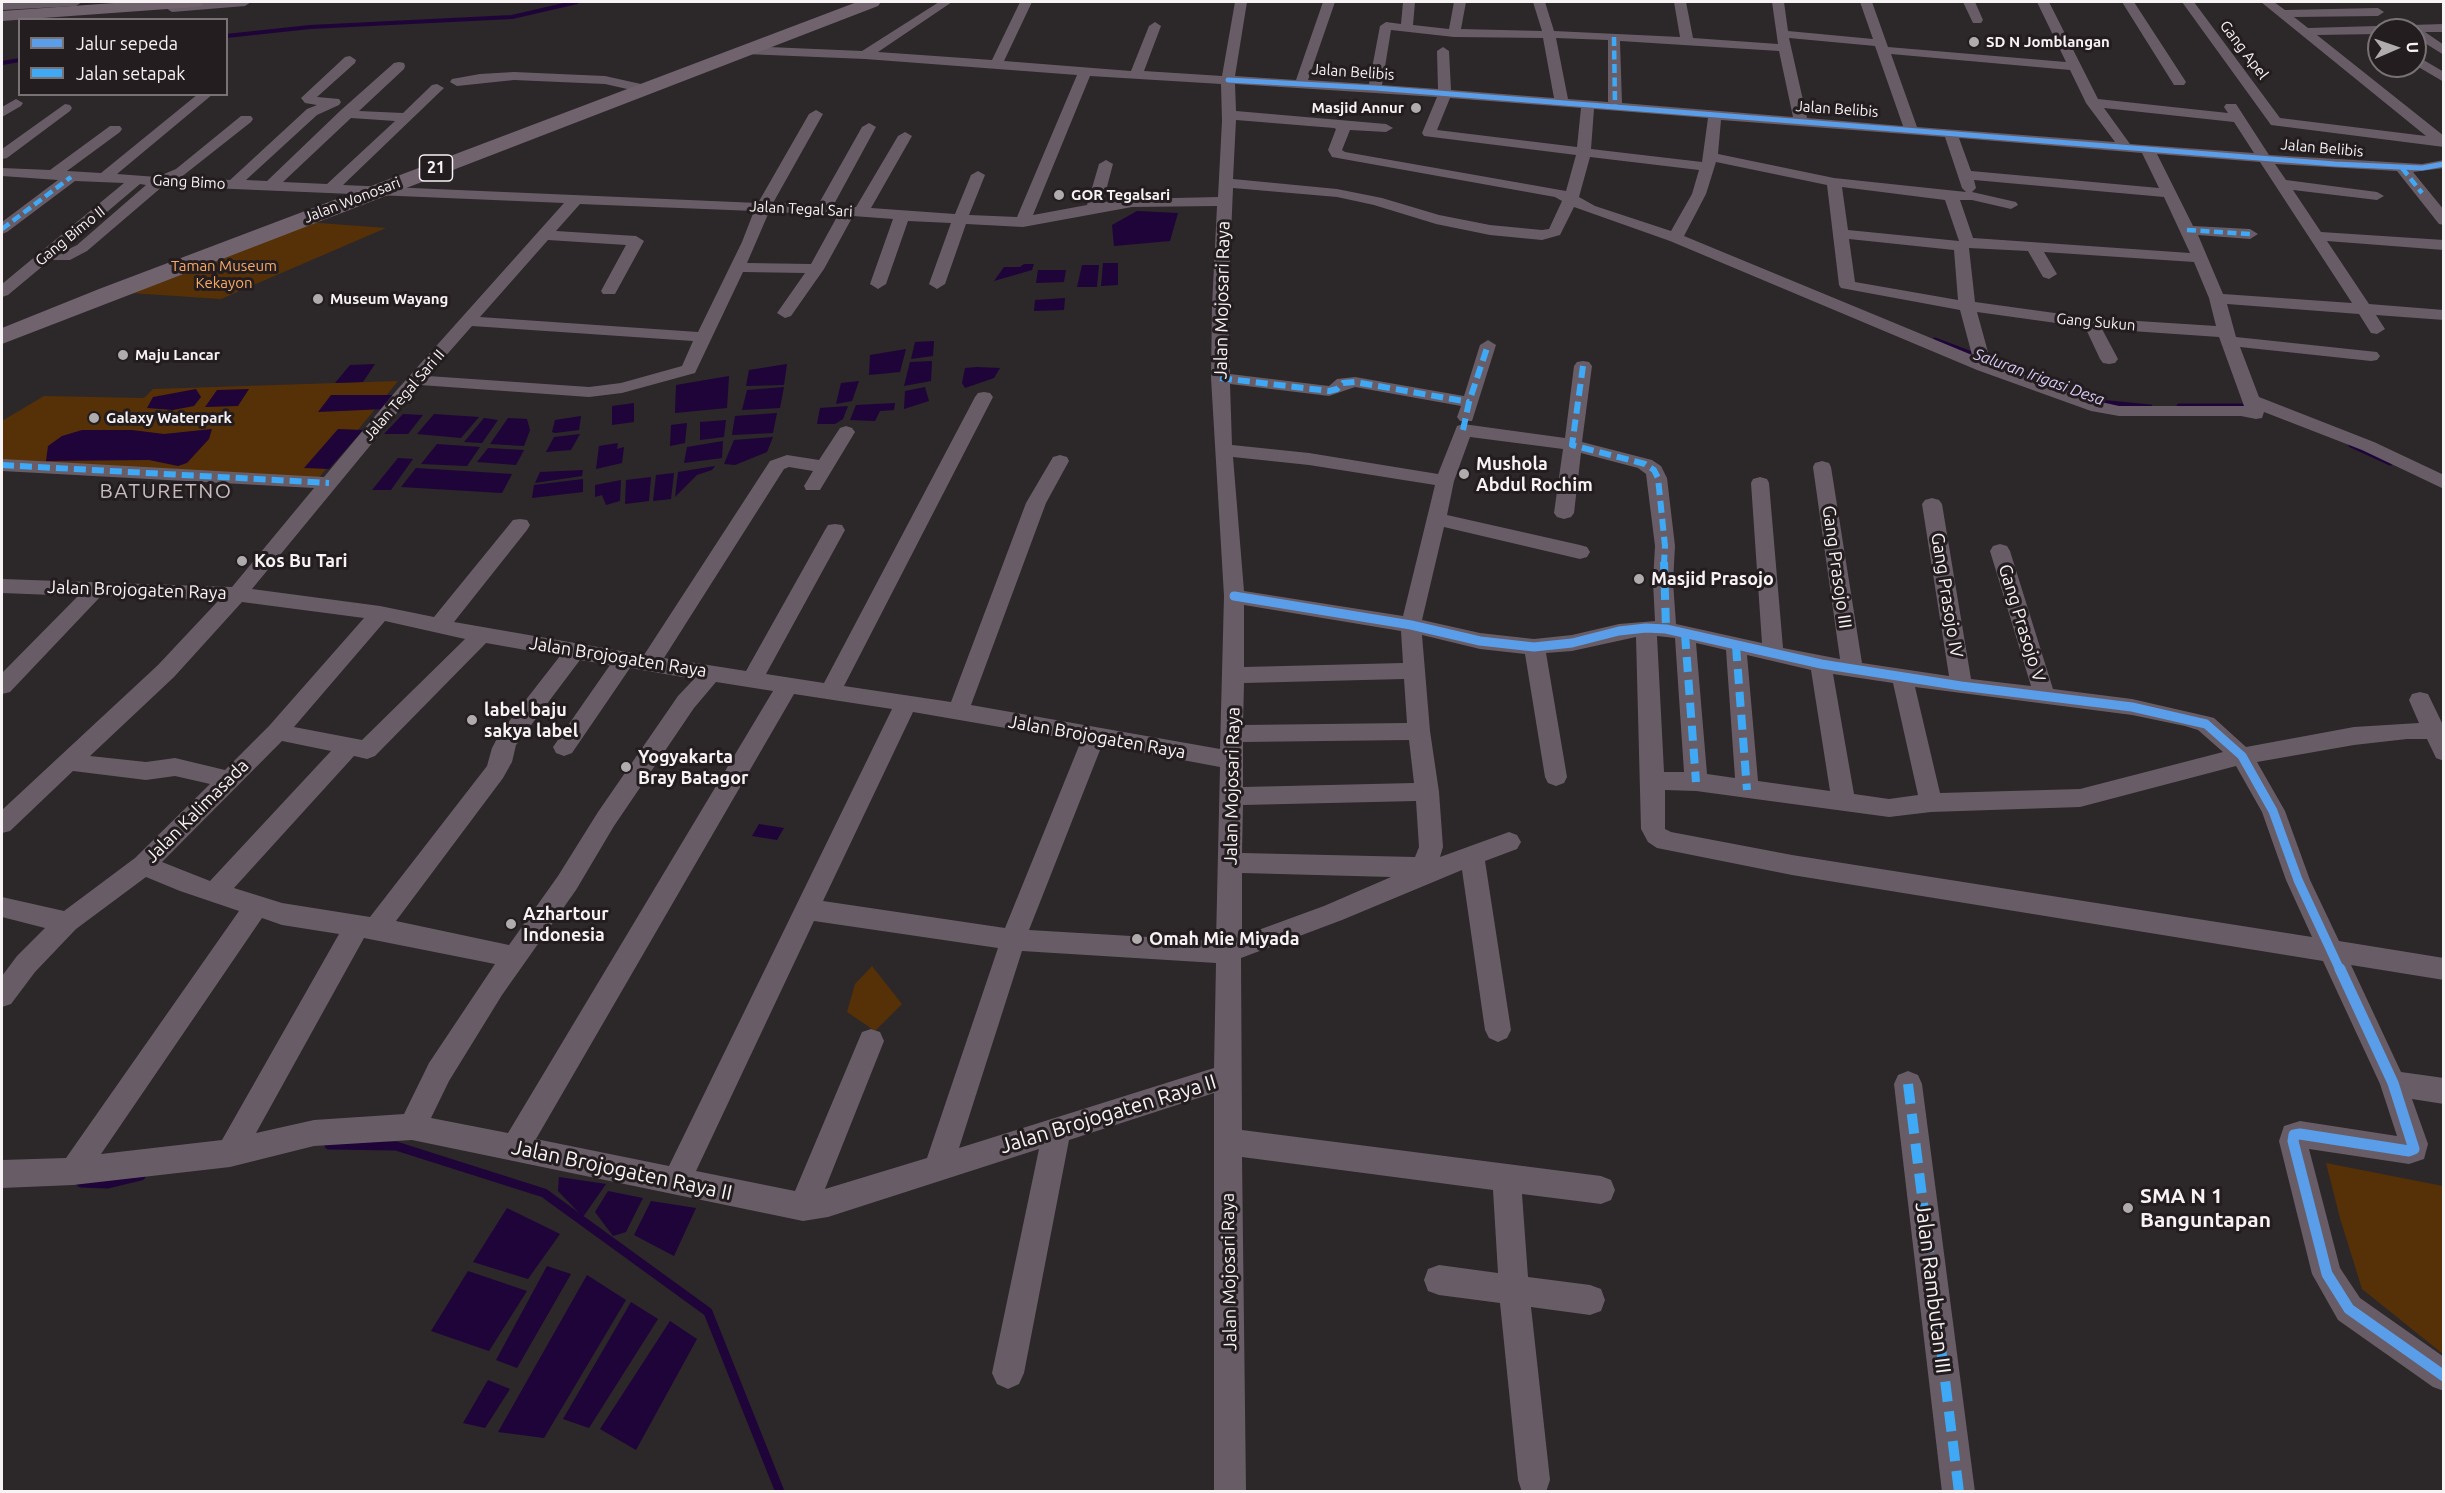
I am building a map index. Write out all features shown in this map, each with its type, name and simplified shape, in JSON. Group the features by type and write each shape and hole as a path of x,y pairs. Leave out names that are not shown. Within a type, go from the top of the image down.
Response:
{"highway":[{"path":"2,9 136,2"},
{"path":"2,18 195,2"},
{"name":"Jalan Wonosari","path":"2,337 376,191 872,2"}],"street":[{"path":"2,9 76,2"},
{"path":"2,18 245,2"},
{"path":"865,55 946,2"},
{"path":"996,65 1026,2"},
{"name":"Jalan Mojosari Raya","path":"1230,1491 1227,1076 1234,596 1223,450 1220,306 1229,115 1228,80 1241,2"},
{"path":"1301,83 1329,2"},
{"path":"1407,28 1409,2"},
{"path":"1454,33 1460,2"},
{"path":"1539,2 1549,34 1562,104"},
{"path":"1680,2 1687,41"},
{"path":"1778,2 1782,34 1801,122"},
{"path":"1866,2 1911,129"},
{"path":"1969,2 1977,20"},
{"path":"2043,2 2093,103 2126,148"},
{"path":"2128,2 2179,82"},
{"name":"Gang Apel","path":"2188,2 2262,101 2272,119 2284,124 2443,142"},
{"path":"2267,2 2443,142"},
{"path":"2282,14 2378,12"},
{"path":"1137,75 1155,26"},
{"path":"1375,88 1386,26 1454,33 1549,34 1785,48"},
{"path":"2427,29 2444,28"},
{"path":"2304,32 2367,32"},
{"path":"1782,34 2077,67"},
{"path":"1614,37 1615,107"},
{"path":"2427,39 2444,51"},
{"name":"Jalan Belibis","path":"745,50 865,55 1084,72 1375,88 2402,168 2422,168 2444,164"},
{"path":"1443,51 1444,94 1429,133 1584,151 1709,162 1834,182 1951,196 1972,196 2011,205"},
{"path":"234,184 312,112 334,102 308,98 350,60"},
{"path":"270,186 399,66"},
{"path":"2427,67 2444,78"},
{"path":"1023,222 1084,72"},
{"path":"457,82 514,76 605,80 645,89"},
{"path":"330,189 437,88"},
{"path":"105,177 205,96"},
{"path":"2,113 16,103"},
{"path":"2093,103 2235,113 2377,329"},
{"path":"1570,198 1584,151 1588,105"},
{"path":"2,155 65,108"},
{"path":"345,114 407,117"},
{"path":"417,380 555,391 608,391 684,372 693,364 763,207 816,114"},
{"path":"1229,115 1386,128"},
{"path":"1675,238 1699,194 1709,162 1714,115"},
{"path":"47,255 70,255 82,249 159,182 181,172 246,119"},
{"path":"1341,125 1344,127 1335,150 1337,154 1550,190 1590,209 1675,238 1983,366 2108,410 2241,411 2256,414 2228,337 2217,298 2187,230 2146,149"},
{"path":"823,210 869,127"},
{"path":"52,176 115,129"},
{"path":"1950,132 1972,196"},
{"path":"785,313 905,136"},
{"path":"1094,208 1106,164"},
{"path":"2402,168 2444,221"},
{"name":"Gang Bimo","path":"2,172 159,182 376,191"},
{"path":"937,284 947,252 978,175"},
{"path":"1965,175 2169,193"},
{"path":"2,229 72,177"},
{"name":"Gang Bimo II","path":"2,292 138,179"},
{"path":"1834,182 1847,285 1838,306"},
{"path":"2281,184 2377,196"},
{"name":"Jalan Tegal Sari","path":"376,191 763,207 1023,222 1094,208 1225,192 1338,193 1377,201 1436,219 1490,230 1542,235 1555,232 1570,198"},
{"path":"1951,196 1964,244 1967,306 1983,366"},
{"name":"Jalan Tegal Sari II","path":"2,824 166,671 237,594 402,395 574,200"},
{"path":"878,284 902,216"},
{"path":"2187,230 2250,234"},
{"path":"1841,234 2199,258"},
{"path":"544,235 636,241 609,291"},
{"path":"2314,236 2444,245"},
{"path":"2034,248 2049,274"},
{"path":"738,267 816,269"},
{"name":"Gang Sukun","path":"1847,285 1967,306 2091,323 2228,337 2371,356"},
{"path":"2217,298 2444,315"},
{"path":"468,321 704,337"},
{"path":"2091,323 2109,359"},
{"path":"1230,862 1400,868 1424,865 1429,856 1431,847 1427,792 1419,731 1411,625 1445,481 1488,345"},
{"path":"1564,513 1583,366"},
{"path":"1220,378 1329,391 1337,389 1343,383 1355,382 1469,402"},
{"path":"830,692 984,398"},
{"path":"2254,405 2368,446 2444,483"},
{"path":"1463,430 1572,445 1645,464 1654,470 1658,478 1665,546 1663,582 1666,630 1696,782"},
{"path":"813,486 846,432"},
{"path":"1223,450 1309,459 1445,481"},
{"path":"649,664 777,465 787,461 824,467"},
{"path":"958,711 1036,503 1060,461"},
{"path":"2,465 329,483"},
{"name":"Gang Prasojo III","path":"1822,467 1852,668"},
{"path":"1760,483 1773,654"},
{"name":"Gang Prasojo IV","path":"1932,504 1961,686"},
{"path":"1435,519 1580,552"},
{"path":"439,626 520,525"},
{"path":"752,679 836,530"},
{"name":"Gang Prasojo V","path":"2000,551 2044,696"},
{"name":"Jalan Brojogaten Raya","path":"2,586 237,594 380,613 482,635 649,664 958,711 1094,736 1232,747 1419,731"},
{"path":"2,686 97,588"},
{"path":"1234,596 1411,625 1458,637 1534,647 1572,643 1619,631 1666,630 1821,664 1961,686 2132,707 2186,717 2206,724 2242,756 2273,811 2298,880 2393,1083 2414,1144 2414,1149 2409,1151 2300,1134 2294,1135 2293,1142 2328,1274 2349,1309 2444,1376"},
{"name":"Jalan Kalimasada","path":"2,996 26,964 67,922 144,865 277,732 380,613"},
{"path":"1666,630 1653,780 1653,829 1656,835 1665,841 1792,865 2444,969"},
{"path":"277,732 362,750 370,747 482,635"},
{"path":"1736,646 1748,790"},
{"path":"1534,647 1556,777"},
{"path":"230,1153 366,927 495,772 501,762 503,748 508,739 576,650"},
{"path":"564,747 625,659"},
{"path":"1821,664 1844,803"},
{"path":"1233,675 1415,671"},
{"path":"412,1127 439,1072 514,957 567,884 606,819 686,702 711,673"},
{"path":"1902,675 1931,803"},
{"path":"515,1148 788,685"},
{"path":"2420,700 2444,752"},
{"path":"676,1182 906,703"},
{"path":"1653,780 1696,782 1889,808 1931,803 2080,798 2242,756 2354,736 2433,731"},
{"path":"938,1168 1013,940 1094,736"},
{"path":"215,892 350,747"},
{"path":"68,762 146,771 175,767 229,780"},
{"path":"1232,796 1427,792"},
{"path":"807,909 1013,940 1190,952 1228,952 1333,913 1509,842"},
{"path":"1472,855 1498,1030"},
{"path":"144,865 282,914 366,927 514,957"},
{"path":"73,1171 257,905"},
{"path":"2,908 67,922"},
{"path":"803,1207 871,1041"},
{"name":"Jalan Brojogaten Raya II","path":"2,1173 73,1171 230,1153 314,1133 412,1127 803,1207 828,1203 1227,1076"},
{"path":"2393,1083 2444,1091"},
{"name":"Jalan Rambutan III","path":"1908,1084 1959,1491"},
{"path":"1008,1373 1057,1129"},
{"path":"1227,1142 1601,1190"},
{"path":"1507,1179 1514,1290 1534,1480"},
{"path":"1438,1280 1590,1300"}],"green space":[{"name":"Taman Museum Kekayon","path":"306,222 386,228 221,299 115,292"},
{"name":"Galaxy Waterpark","path":"398,381 317,480 121,472 2,461 2,421 44,396 144,398 153,389"},
{"path":"872,966 902,1004 875,1031 847,1012 855,984"},
{"path":"2326,1163 2443,1186 2443,1354 2362,1289"}],"shaded area":[{"path":"1137,211 1178,213 1170,241 1114,246 1112,225"},
{"path":"1103,263 1118,263 1118,285 1101,286"},
{"path":"1024,264 1034,264 1032,270 994,281 1004,267 1020,267"},
{"path":"1082,265 1099,265 1097,287 1077,287"},
{"path":"1038,270 1066,270 1064,282 1036,283"},
{"path":"1065,298 1064,310 1034,311 1035,300"},
{"path":"934,341 933,356 911,359 915,342"},
{"path":"906,349 900,372 869,375 870,355"},
{"path":"932,361 931,381 904,386 910,362"},
{"path":"375,364 363,382 335,383 350,365"},
{"path":"787,364 784,385 746,386 749,370"},
{"path":"965,368 1000,368 994,378 965,388 962,383"},
{"path":"729,376 727,408 675,413 676,385"},
{"path":"859,381 852,401 836,404 841,383"},
{"path":"784,387 780,408 742,410 747,390"},
{"path":"925,387 929,401 904,409 905,391"},
{"path":"196,389 201,397 194,406 173,410 147,408 153,397"},
{"path":"249,389 238,406 205,407 217,390"},
{"path":"331,395 402,395 386,409 318,412"},
{"path":"634,403 634,422 612,425 612,406"},
{"path":"895,403 894,410 880,411 875,421 850,420 856,405"},
{"path":"848,406 843,419 835,424 817,424 820,408"},
{"path":"777,413 773,433 732,435 735,416"},
{"path":"403,414 423,415 408,434 384,434"},
{"path":"434,414 479,417 461,438 417,434"},
{"path":"581,416 579,430 552,432 555,420"},
{"path":"484,418 498,420 482,443 464,442"},
{"path":"508,418 527,419 530,430 524,446 490,444"},
{"path":"726,420 724,437 700,440 700,422"},
{"path":"687,423 685,443 670,446 671,425"},
{"path":"212,429 209,439 187,463 178,466 149,460 46,461 48,446 62,436 82,430 132,430 164,434"},
{"path":"338,429 363,430 329,469 304,468"},
{"path":"580,434 571,450 546,452 554,437"},
{"path":"773,437 767,452 735,465 724,464 734,440"},
{"path":"723,441 722,458 684,463 687,447"},
{"path":"618,443 617,449 624,447 622,463 596,469 599,446"},
{"path":"437,444 480,447 467,466 421,464"},
{"path":"488,448 524,450 516,465 477,462"},
{"path":"398,458 413,459 391,490 372,490"},
{"path":"715,466 712,470 697,475 675,497 678,472"},
{"path":"416,468 512,474 502,493 401,487"},
{"path":"583,470 582,476 535,483 540,472"},
{"path":"674,473 671,499 653,501 656,475"},
{"path":"651,477 649,501 625,504 626,480"},
{"path":"583,479 583,492 532,498 534,485"},
{"path":"621,480 620,501 606,505 602,495 595,497 595,485"},
{"path":"759,824 784,828 777,840 752,836"},
{"path":"559,1177 606,1184 583,1217 558,1191"},
{"path":"608,1191 643,1198 626,1232 613,1236 595,1212"},
{"path":"651,1201 696,1208 674,1256 634,1235"},
{"path":"507,1208 560,1234 528,1279 473,1262"},
{"path":"547,1266 571,1274 517,1368 496,1360"},
{"path":"468,1271 527,1291 489,1351 431,1331"},
{"path":"587,1275 626,1300 544,1438 498,1432"},
{"path":"631,1302 658,1319 589,1428 563,1419"},
{"path":"670,1321 697,1339 636,1450 600,1429"},
{"path":"488,1380 510,1389 485,1428 463,1423"}],"waterway":[{"path":"228,36 310,27 512,17 577,2"},
{"path":"2,63 18,60"},
{"name":"Saluran Irigasi Desa","path":"1935,340 2099,402 2150,407"},
{"name":"Saluran Irigasi Desa","path":"2179,406 2251,406"},
{"name":"Saluran Irigasi Desa","path":"2351,445 2390,463"},
{"path":"329,1145 396,1146 544,1193 708,1312 780,1492"},
{"path":"81,1183 108,1184 141,1176"}],"marked path":[{"path":"1614,37 1615,107"},
{"path":"2402,168 2422,193"},
{"path":"2,229 71,177"},
{"path":"2187,230 2250,234"},
{"path":"1463,430 1469,402 1488,345"},
{"path":"1583,366 1572,445 1645,464 1654,470 1658,478 1665,546 1663,582 1666,629"},
{"path":"1220,378 1329,391 1337,389 1343,383 1355,382 1469,402"},
{"path":"2,465 329,483"},
{"path":"1685,634 1696,782"},
{"path":"1736,646 1747,790"},
{"path":"1908,1084 1959,1492"}],"cycle path":[{"path":"1228,80 1375,88 2335,164 2422,168 2444,164"},
{"path":"1234,596 1411,625 1480,641 1534,647 1572,643 1619,631 1646,628 1666,629 1821,664 1961,686 2132,707 2206,724 2242,756 2273,811 2298,880 2393,1083 2414,1144 2414,1149 2409,1151 2300,1134 2294,1135 2293,1141 2327,1274 2349,1309 2444,1376"}],"place":[{"name":"SD N Jomblangan","path":"1974,42"},
{"name":"Masjid Annur","path":"1416,108"},
{"name":"GOR Tegalsari","path":"1059,195"},
{"name":"Museum Wayang","path":"318,299"},
{"name":"Maju Lancar","path":"123,355"},
{"name":"Galaxy Waterpark","path":"94,418"},
{"name":"Mushola Abdul Rochim","path":"1464,474"},
{"name":"Kos Bu Tari","path":"242,561"},
{"name":"Masjid Prasojo","path":"1639,579"},
{"name":"label baju sakya label","path":"472,720"},
{"name":"Yogyakarta Bray Batagor","path":"626,767"},
{"name":"Azhartour Indonesia","path":"511,924"},
{"name":"Omah Mie Miyada","path":"1137,939"},
{"name":"SMA N 1 Banguntapan","path":"2128,1208"}],"district":[{"name":"BATURETNO","path":"166,491"}]}
